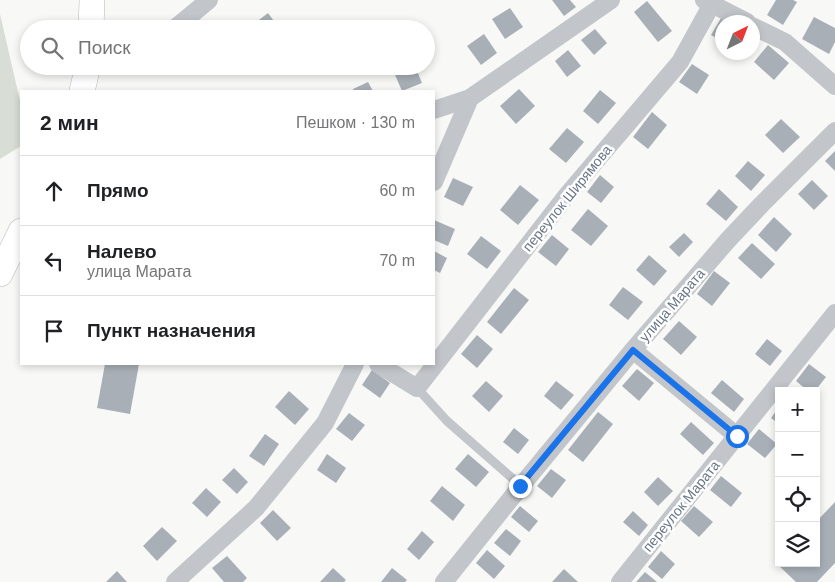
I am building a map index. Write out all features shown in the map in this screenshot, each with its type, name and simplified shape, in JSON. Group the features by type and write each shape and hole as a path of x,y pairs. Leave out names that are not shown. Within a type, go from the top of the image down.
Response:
{"street":[{"path":"91,20 92,0"},
{"path":"185,20 209,0"},
{"path":"435,110 470,98 612,0"},
{"path":"708,2 733,15"},
{"name":"переулок Ширямова","path":"435,365 567,195 680,62 708,2"},
{"path":"760,30 785,42 835,86"},
{"path":"82,90 86,75"},
{"path":"435,180 470,98"},
{"name":"улица Марата","path":"444,582 520,486 633,350 728,240 761,204 835,131"},
{"path":"0,274 20,233"},
{"name":"переулок Марата","path":"620,582 835,314"},
{"path":"633,350 737,436"},
{"path":"175,582 256,508 326,422 354,365"},
{"path":"380,365 417,388"},
{"name":"переулок Ширямова","path":"417,388 435,365"}],"lane":[{"path":"417,388 447,420 520,486"}],"shaded area":[{"path":"0,14 20,101 20,147 0,159"}],"building":[{"path":"552,0 570,0 576,7 564,16"},
{"path":"776,0 793,0 797,2 783,25 767,15"},
{"path":"647,1 672,31 658,42 634,12"},
{"path":"510,8 523,27 505,39 492,19"},
{"path":"268,13 273,20 259,20"},
{"path":"814,17 835,28 835,42 829,54 802,39"},
{"path":"715,28 715,37 711,35"},
{"path":"595,29 607,43 594,55 581,40"},
{"path":"484,34 497,53 481,65 467,46"},
{"path":"768,45 789,63 774,80 754,62 760,60 760,55"},
{"path":"568,50 581,66 567,77 555,61"},
{"path":"692,64 709,75 697,94 679,82"},
{"path":"395,75 419,75 422,83 402,90"},
{"path":"368,82 372,90 354,90"},
{"path":"519,89 535,106 516,124 500,106"},
{"path":"600,90 616,103 598,124 583,111"},
{"path":"652,112 667,125 648,149 633,137"},
{"path":"781,119 800,137 783,153 765,135"},
{"path":"567,128 584,142 566,163 549,149"},
{"path":"835,151 835,171 825,161"},
{"path":"748,161 765,175 751,191 735,176"},
{"path":"600,175 614,187 601,203 587,192"},
{"path":"453,178 473,187 463,206 444,197"},
{"path":"812,180 828,196 814,210 798,194"},
{"path":"520,185 539,200 518,225 500,210"},
{"path":"719,189 738,207 726,221 706,204"},
{"path":"588,209 608,226 591,246 571,230"},
{"path":"774,217 792,234 776,252 758,235"},
{"path":"435,220 455,229 448,246 435,240"},
{"path":"684,233 693,242 679,257 669,247"},
{"path":"552,235 569,249 556,266 538,252"},
{"path":"481,236 501,251 487,269 467,254"},
{"path":"752,243 775,264 761,279 738,258"},
{"path":"435,252 447,258 440,273 435,270"},
{"path":"649,255 667,271 654,286 636,270"},
{"path":"714,271 730,283 712,306 697,294"},
{"path":"623,287 643,302 628,320 609,305"},
{"path":"514,288 529,300 501,334 487,322"},
{"path":"679,321 697,337 681,355 663,339"},
{"path":"477,335 493,349 477,368 461,354"},
{"path":"767,339 782,351 770,366 755,354"},
{"path":"809,364 826,377 818,387 803,387 796,381"},
{"path":"105,365 139,365 130,414 97,408"},
{"path":"637,369 654,383 639,401 622,386"},
{"path":"372,370 390,383 380,398 362,385"},
{"path":"722,380 744,399 734,412 711,393"},
{"path":"486,381 503,396 489,412 472,396"},
{"path":"556,381 574,395 561,410 544,396"},
{"path":"289,391 309,409 295,425 275,407"},
{"path":"598,412 613,424 583,462 568,450"},
{"path":"775,412 775,421 771,418"},
{"path":"349,413 365,425 352,441 336,429"},
{"path":"691,422 714,443 703,455 680,434"},
{"path":"514,428 529,440 518,454 503,442"},
{"path":"759,429 775,442 775,446 765,458 747,444"},
{"path":"265,434 279,444 264,466 249,456"},
{"path":"327,454 346,468 336,483 317,470"},
{"path":"468,454 489,472 476,487 455,469"},
{"path":"234,468 248,482 237,494 222,480"},
{"path":"551,469 566,480 552,498 537,486"},
{"path":"721,476 742,493 731,507 710,490"},
{"path":"658,477 673,491 658,506 644,492"},
{"path":"442,486 465,505 453,521 430,501"},
{"path":"206,488 221,502 207,517 192,503"},
{"path":"835,502 835,563 817,582 796,582 780,567 820,567 820,518"},
{"path":"520,506 538,521 529,532 511,517"},
{"path":"694,506 713,522 699,537 681,521"},
{"path":"273,510 291,528 277,541 260,523"},
{"path":"633,511 648,525 639,536 623,522"},
{"path":"162,527 177,541 157,561 143,546"},
{"path":"506,529 521,541 510,556 494,543"},
{"path":"422,531 434,542 419,560 407,549"},
{"path":"487,550 505,566 494,579 476,563"},
{"path":"661,551 675,564 662,579 648,567"},
{"path":"227,556 247,578 243,582 224,582 212,568"},
{"path":"333,568 346,580 344,582 320,582"},
{"path":"392,568 407,580 405,582 381,582"},
{"path":"564,569 578,582 552,582"},
{"path":"117,571 127,582 106,582"},
{"path":"645,572 657,582 636,582"}],"route":[{"path":"520,486 633,350 737,436"}]}
